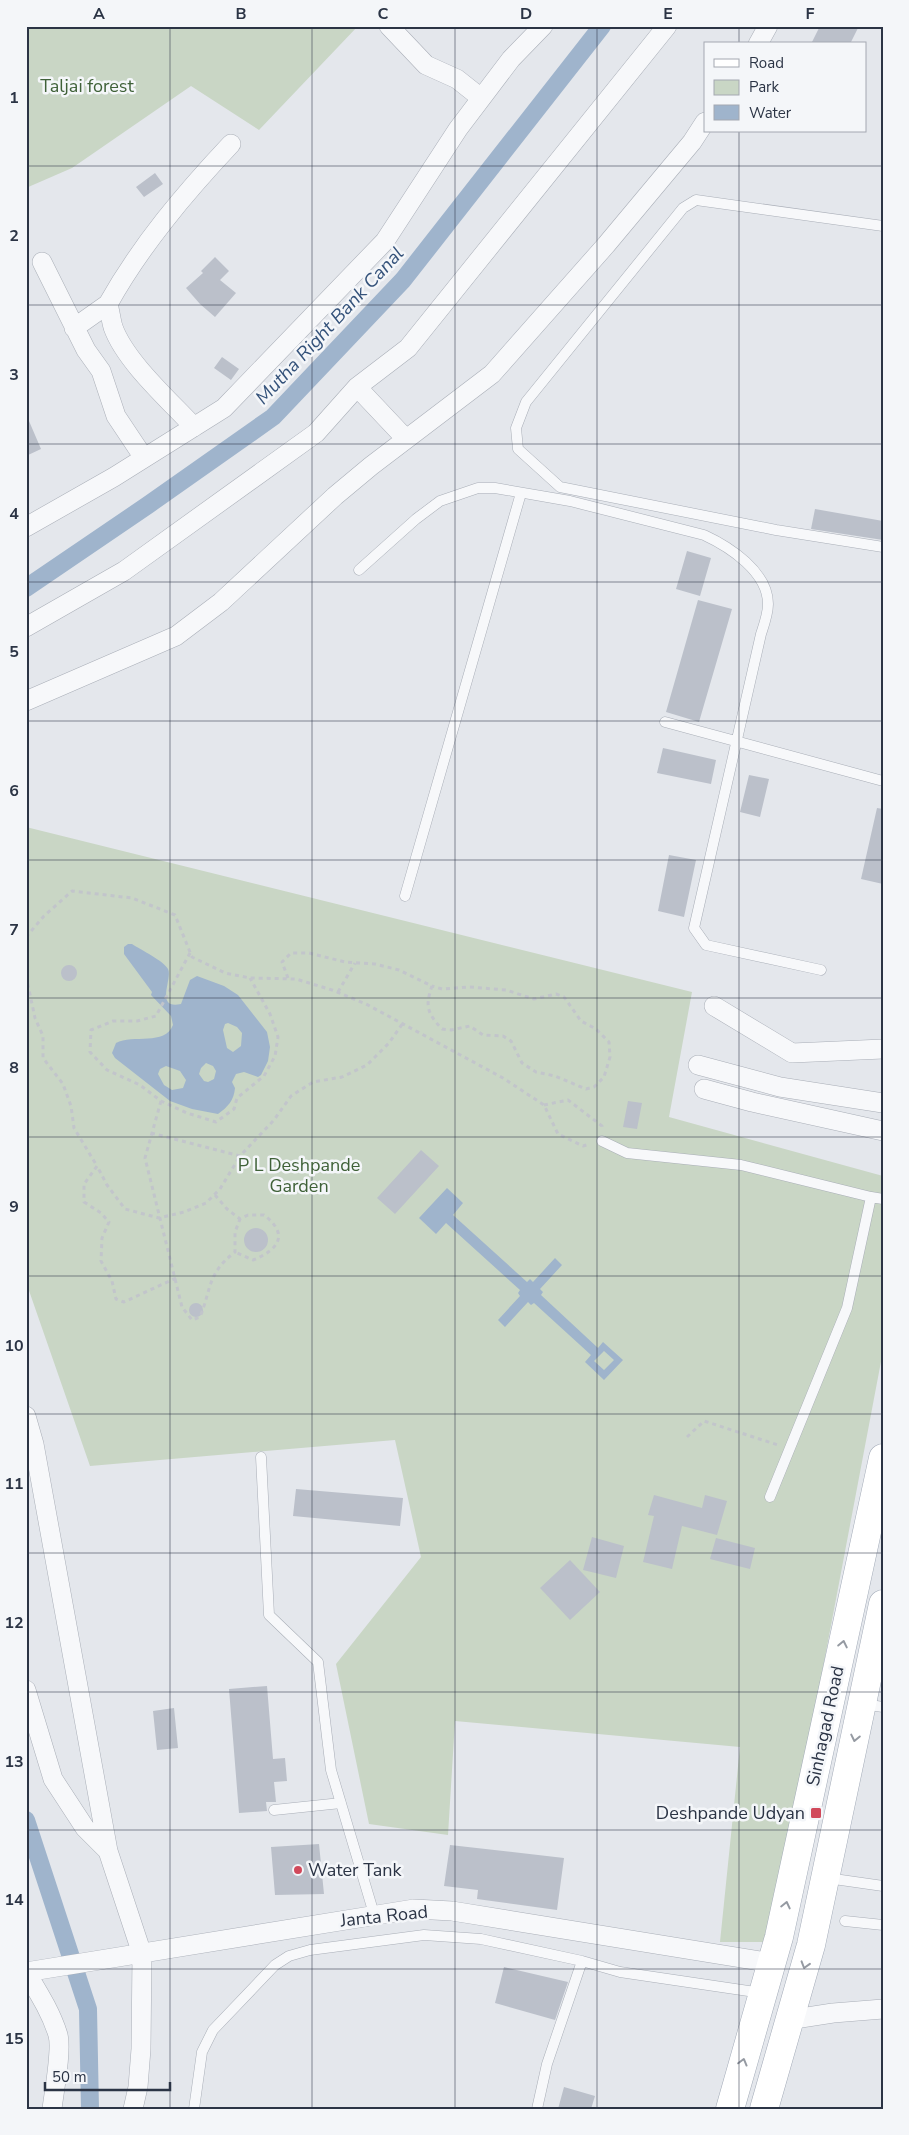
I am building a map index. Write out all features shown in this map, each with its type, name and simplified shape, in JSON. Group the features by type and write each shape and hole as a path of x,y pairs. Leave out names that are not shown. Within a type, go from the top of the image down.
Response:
{"main road":[{"name":"Sinhagad Road","path":"730,2109 772,1963 796,1863 883,1458"},
{"name":"Sinhagad Road","path":"764,2109 811,1945 826,1878 872,1705 881,1617"}],"street":[{"path":"389,26 426,65 457,79 481,98"},
{"path":"26,527 144,458 224,408 385,241 458,129 512,59 543,26"},
{"path":"26,627 124,571 316,433 357,388 408,348 667,26"},
{"path":"759,42 768,26"},
{"path":"26,701 176,636 220,602 335,496 406,438 492,374 606,245 692,142 704,124"},
{"path":"74,328 108,304 124,275 191,186 231,144"},
{"path":"42,262 74,328 86,350 101,371 116,416 144,458"},
{"path":"108,304 113,327 123,345 147,377 194,427"},
{"path":"357,388 406,438"},
{"path":"714,1006 792,1053 883,1049"},
{"path":"698,1065 780,1087 883,1103"},
{"path":"704,1089 752,1102 883,1131"},
{"path":"26,1416 34,1444 108,1851 134,1955 141,2049 138,2087 133,2109"},
{"path":"26,1690 53,1779 85,1828 108,1851"},
{"name":"Janta Road","path":"31,1971 414,1909 452,1911 772,1963"},
{"path":"31,1971 58,2037 57,2075 52,2109"},
{"path":"788,2020 833,2013 883,2009"}],"lane":[{"path":"883,226 696,200 683,208 526,402 516,428 518,449 560,487 776,530 883,547"},
{"path":"359,570 416,519 440,501 478,488 495,488 570,501 704,535 720,542 739,555 759,578 765,589 768,603 767,613 694,928 706,945 821,970"},
{"path":"405,896 521,493"},
{"path":"665,722 883,781"},
{"path":"602,1141 628,1153 740,1165 883,1199"},
{"path":"770,1498 847,1308 871,1196"},
{"path":"261,1457 269,1615 318,1662 331,1770 374,1914"},
{"path":"274,1810 341,1803"},
{"path":"826,1878 883,1886"},
{"path":"845,1921 883,1925"},
{"path":"194,2109 202,2052 213,2030 275,1965 289,1956 310,1950 424,1935 481,1939 620,1972 763,1993"},
{"path":"537,2109 547,2064 574,1990 582,1962"}],"path":[{"path":"26,937 44,916 72,891 132,898 175,915 192,957 225,974 250,978 296,979 338,992 403,1023 503,1078 544,1105 558,1134 583,1146 602,1141 602,1126 568,1100 544,1105"},
{"path":"190,953 156,1016 137,1021 113,1021 91,1030 90,1052 107,1070 140,1085 161,1102 187,1114 216,1122 234,1109 238,1098 264,1076 275,1056 278,1037 270,1014 250,978"},
{"path":"288,978 282,962 292,953 309,953 400,970 442,989 470,987 506,990 534,999 556,994 564,997 581,1021 596,1028 609,1042 610,1057 604,1077 594,1087 586,1089 555,1076 536,1072 522,1062 511,1041 502,1036 484,1035 470,1026 451,1030 442,1029 435,1021 428,1007 427,1001 432,986"},
{"path":"338,992 355,963"},
{"path":"26,976 35,1018 43,1036 43,1058 63,1084 71,1106 74,1128 106,1185 125,1209 159,1218 184,1212 206,1203 220,1189 240,1156 274,1120 291,1096 313,1082 342,1077 367,1066 389,1043 403,1023"},
{"path":"161,1102 144,1158 176,1278 182,1308 192,1320 200,1317 210,1281 222,1262 235,1252"},
{"path":"152,1133 240,1156"},
{"path":"97,1166 84,1184 84,1202 101,1213 109,1222 102,1238 101,1261 112,1281 116,1299 124,1302 176,1278"},
{"path":"215,1194 227,1209 240,1219"},
{"path":"248,1215 264,1215 273,1222 278,1233 277,1244 270,1253 253,1260 235,1252 235,1232 240,1219 248,1215"},
{"path":"688,1438 704,1421 790,1449"}],"green space":[{"name":"Taljai forest","path":"26,26 358,26 259,130 191,86 72,168 26,188"},
{"name":"P L Deshpande Garden","path":"26,827 692,992 669,1117 883,1176 883,1351 771,1942 720,1942 740,1747 455,1721 448,1835 369,1824 336,1664 421,1557 395,1440 90,1466 26,1282"}],"water":[{"path":"132,944 166,966 169,973 166,998 173,1005 181,1004 190,980 197,976 224,986 238,995 267,1032 270,1047 268,1061 261,1075 258,1077 244,1072 236,1074 232,1082 235,1088 232,1100 218,1114 192,1109 170,1101 115,1058 112,1053 116,1043 131,1039 156,1038 169,1031 173,1025 171,1016 151,995 152,992 124,954 124,947","holes":["228,1023 237,1027 242,1033 241,1046 233,1052 227,1048 223,1030 225,1024","206,1063 213,1066 216,1071 214,1079 208,1082 204,1081 199,1074 201,1068","166,1066 180,1071 186,1080 183,1088 172,1090 164,1085 158,1074 160,1069"]},
{"path":"447,1188 463,1203 453,1215 527,1282 530,1279 533,1282 555,1258 562,1265 540,1289 543,1292 541,1295 598,1348 603,1342 623,1360 604,1380 585,1362 591,1355 534,1303 531,1305 528,1302 505,1327 498,1320 520,1296 518,1293 520,1290 446,1223 436,1234 419,1218","holes":["604,1351 614,1360 604,1370 594,1361"]}],"building":[{"path":"820,26 859,26 851,42 812,42"},
{"path":"155,173 163,184 144,197 136,187"},
{"path":"215,257 229,271 220,280 236,293 215,317 186,288 203,273 201,271"},
{"path":"222,357 239,369 231,380 214,368"},
{"path":"26,414 41,449 26,456"},
{"path":"815,509 883,521 883,540 811,529"},
{"path":"687,551 711,558 700,596 676,589"},
{"path":"698,600 732,609 699,722 666,712"},
{"path":"663,748 716,760 711,784 657,773"},
{"path":"749,775 769,779 760,817 740,812"},
{"path":"877,808 883,809 883,884 861,879"},
{"path":"669,855 696,860 684,917 658,911"},
{"path":"66,965 72,965 77,970 75,979 66,981 61,976 61,970"},
{"path":"628,1101 642,1103 637,1129 623,1127"},
{"path":"421,1150 439,1166 395,1214 377,1198"},
{"path":"256,1228 261,1229 267,1235 267,1245 261,1251 256,1252 251,1251 245,1245 244,1240 245,1235 251,1229"},
{"path":"193,1303 199,1303 203,1310 199,1317 193,1317 189,1313 189,1307"},
{"path":"296,1489 403,1498 400,1526 293,1516"},
{"path":"654,1495 702,1508 705,1495 727,1501 717,1535 682,1526 672,1569 643,1562 654,1516 648,1515"},
{"path":"592,1537 624,1546 616,1578 583,1570"},
{"path":"716,1538 755,1548 750,1569 710,1559"},
{"path":"570,1560 600,1592 570,1620 540,1588"},
{"path":"267,1686 273,1759 285,1758 287,1781 274,1782 276,1802 266,1802 267,1811 239,1813 229,1689"},
{"path":"174,1708 178,1748 157,1750 153,1711"},
{"name":"Water Tank","path":"319,1844 324,1894 275,1895 271,1847"},
{"path":"450,1845 564,1858 557,1910 477,1899 478,1890 444,1886"},
{"path":"504,1967 568,1982 555,2020 495,2003"},
{"path":"564,2087 595,2096 591,2109 558,2109"}],"waterway":[{"name":"Mutha Right Bank Canal","path":"26,588 273,417 403,280 602,26"},
{"name":"Mutha Right Bank Canal","path":"26,1820 88,2009 90,2109"}],"place":[{"name":"Deshpande Udyan","path":"816,1813"},
{"name":"Water Tank","path":"298,1870"}]}
